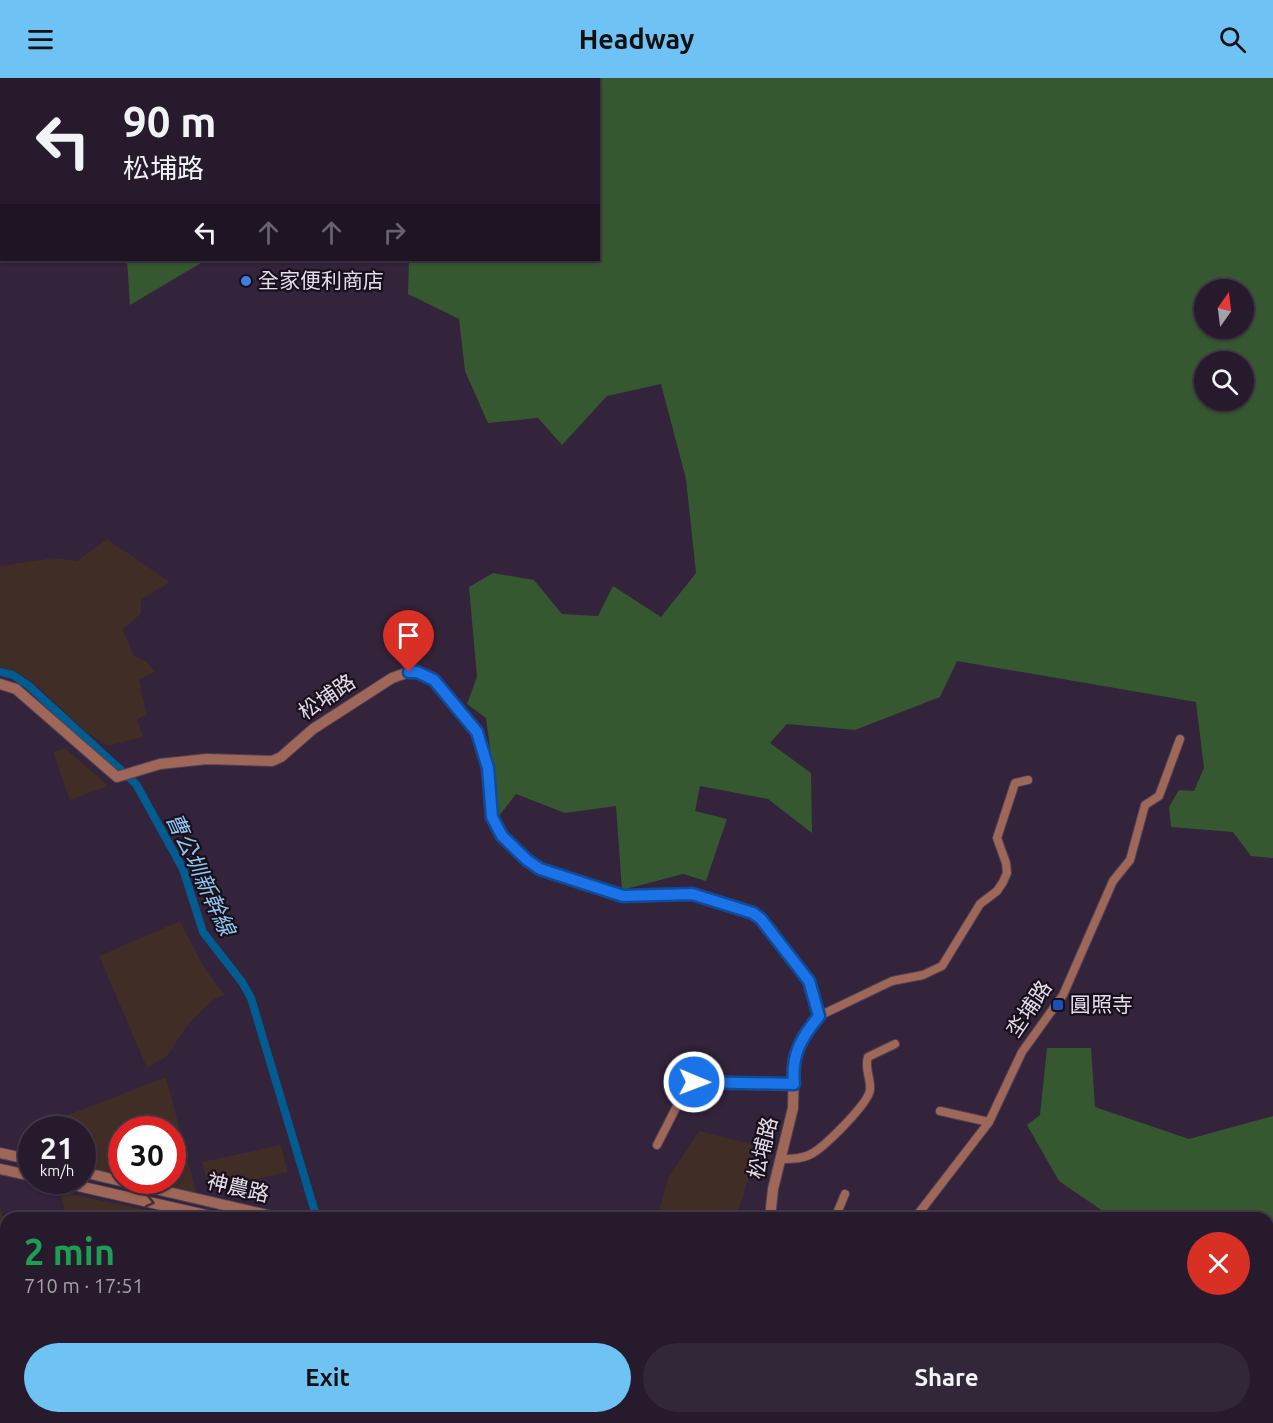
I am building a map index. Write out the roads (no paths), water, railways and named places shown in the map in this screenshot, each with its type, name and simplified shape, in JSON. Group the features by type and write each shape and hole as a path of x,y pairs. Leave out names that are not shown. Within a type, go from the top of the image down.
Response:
{"street":[{"name":"松埔路","path":"0,684 16,689 117,777 133,770 160,764 207,759 272,761 281,757 312,729 392,678 409,672 427,675 434,680 477,732 488,768 492,817 502,836 518,852 540,869 623,896 692,894 753,913 761,919 809,981 819,1016 797,1046 794,1059 793,1107 772,1189 770,1212"},
{"name":"坔埔路","path":"920,1212 989,1122 1026,1044 1063,994 1113,881 1130,860 1145,805 1159,796 1180,739"},
{"path":"819,1016 892,981 923,975 942,966 980,904 997,891 1003,882 1007,873 1006,863 997,838 1015,783 1028,780"},
{"path":"781,1159 803,1158 813,1153 843,1125 868,1097 870,1089 866,1065 868,1057 894,1044"},
{"path":"657,1145 685,1090 694,1082 794,1084"},
{"path":"940,1111 989,1122"},
{"path":"0,1153 18,1157"},
{"path":"0,1169 18,1173"},
{"name":"神農路","path":"96,1175 254,1212"},
{"name":"神農路","path":"96,1191 186,1212"},
{"path":"838,1212 845,1194"},
{"path":"203,1200 206,1212"}],"waterway":[{"name":"曹公圳新幹線","path":"0,672 13,675 28,685 136,784 183,869 203,932 242,982 251,998 315,1212"}],"place":[{"name":"全家便利商店","path":"246,281"},
{"name":"圓照寺","path":"1058,1005"}]}
